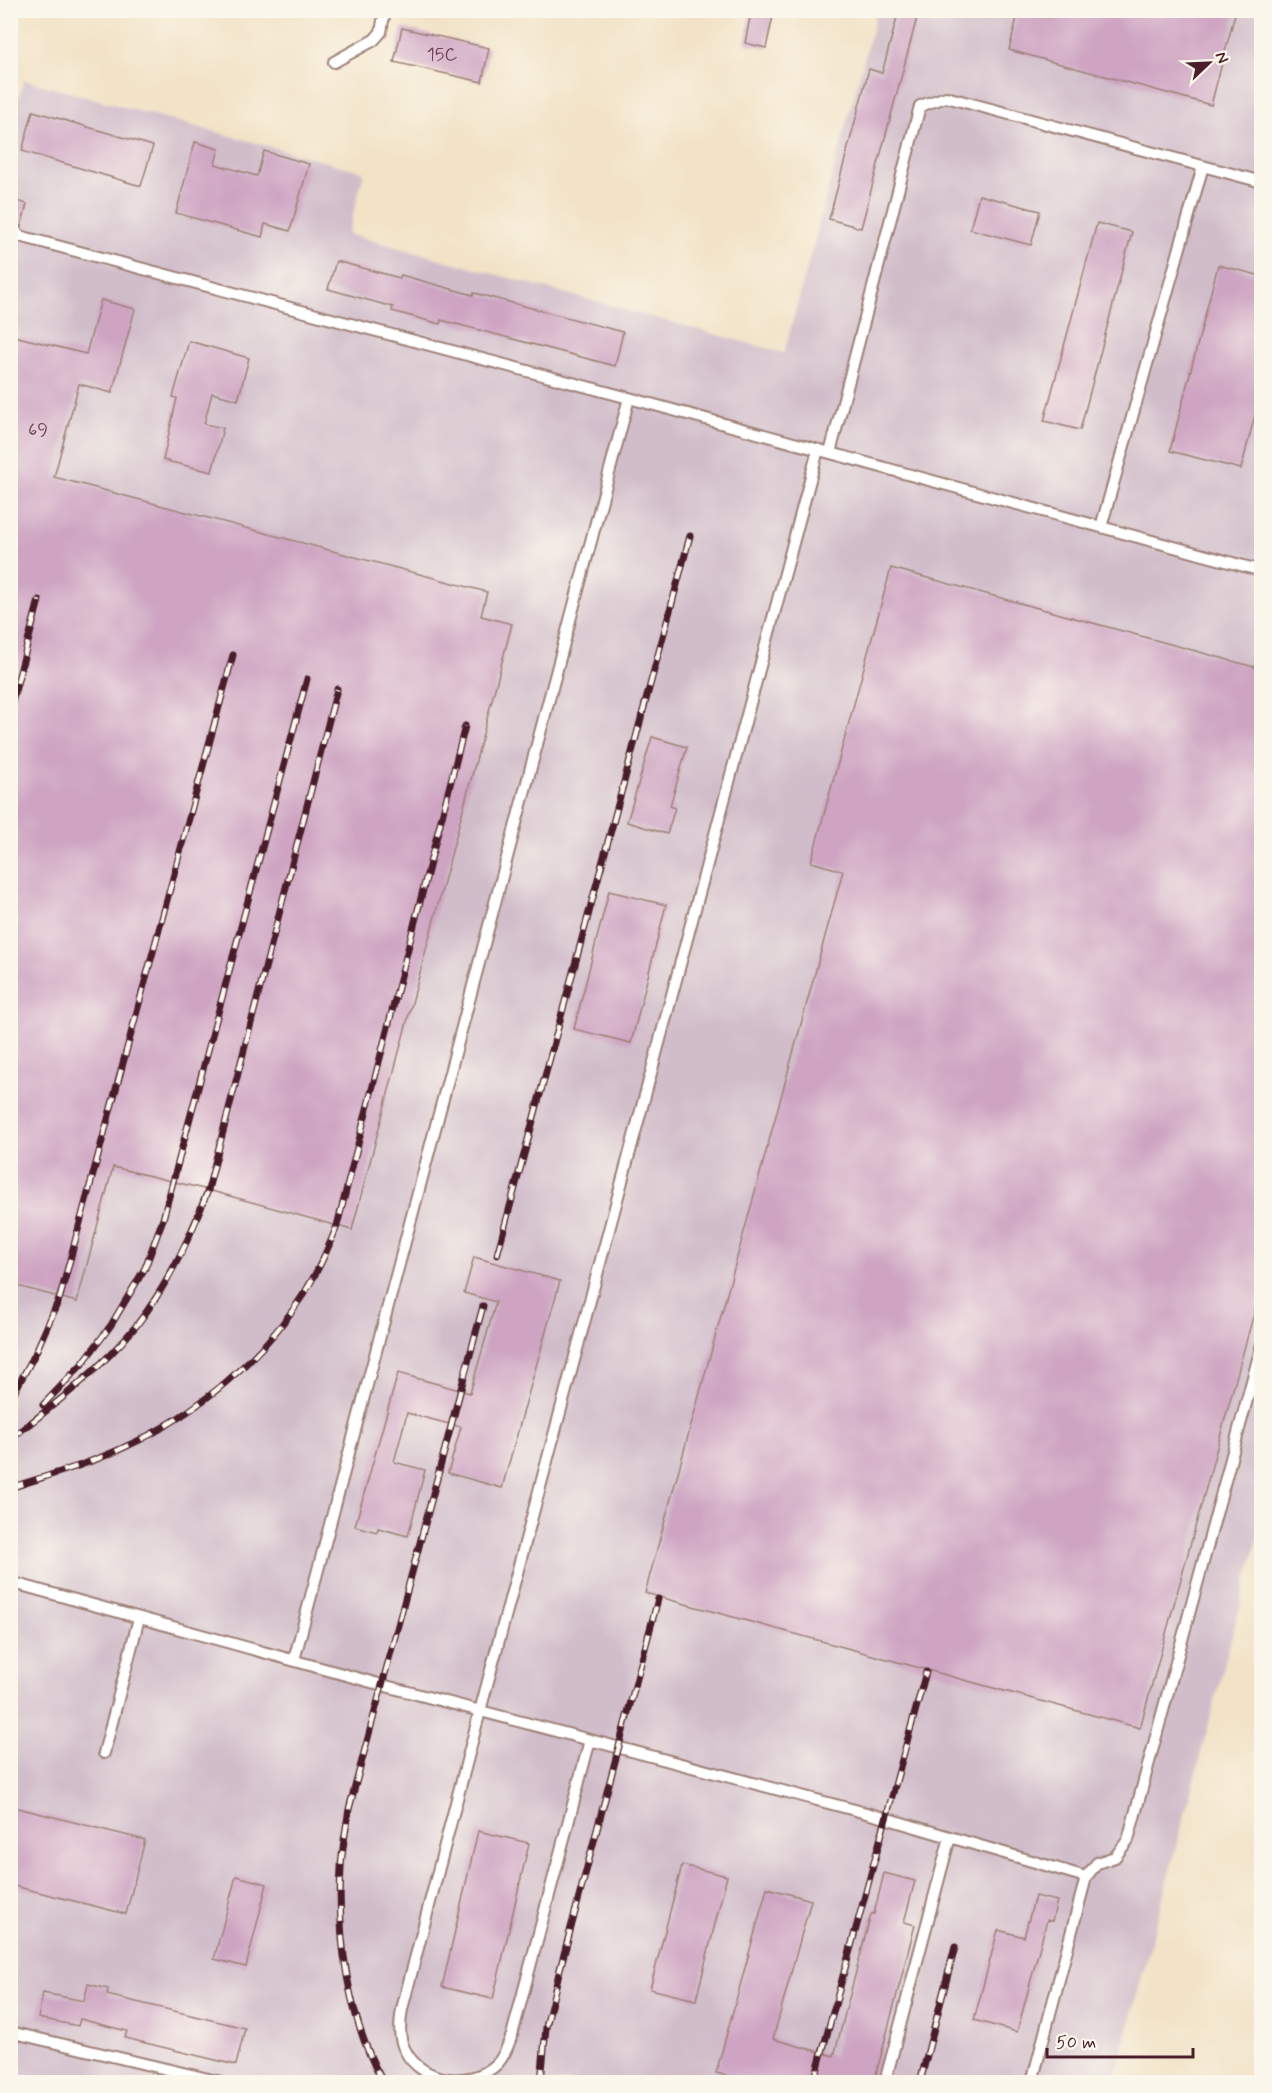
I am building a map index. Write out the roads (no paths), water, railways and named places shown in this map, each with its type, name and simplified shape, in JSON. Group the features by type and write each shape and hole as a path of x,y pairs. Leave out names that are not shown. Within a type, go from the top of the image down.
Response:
{"lane":[{"path":"334,62 374,40 381,32 385,10"},
{"path":"830,453 920,106 946,97 1262,182"},
{"path":"1101,527 1203,166"},
{"path":"11,234 629,398 1262,571"},
{"path":"294,1660 629,398"},
{"path":"590,1740 512,2035 505,2052 498,2063 485,2073 466,2079 447,2079 429,2074 415,2064 404,2049 400,2029 405,1998 818,450"},
{"path":"1032,2082 1086,1876 1097,1863 1115,1857 1128,1840 1262,1344"},
{"path":"10,1582 1086,1876"},
{"path":"104,1753 139,1618"},
{"path":"885,2082 950,1837"},
{"path":"10,2032 221,2082"}],"railway":[{"path":"497,1255 690,536"},
{"path":"10,710 39,600"},
{"path":"10,1400 35,1354 60,1297 233,655"},
{"path":"43,1405 83,1363 111,1325 145,1268 163,1219 307,679"},
{"path":"10,1439 92,1372 136,1326 168,1278 194,1226 208,1190 337,689"},
{"path":"10,1488 99,1458 179,1418 249,1361 270,1339 310,1284 337,1226 465,726"},
{"path":"383,2082 361,2032 347,1978 340,1895 343,1846 349,1809 483,1306"},
{"path":"541,2082 546,2027 559,1973 658,1599"},
{"path":"814,2082 926,1672"},
{"path":"920,2082 955,1947"}]}
